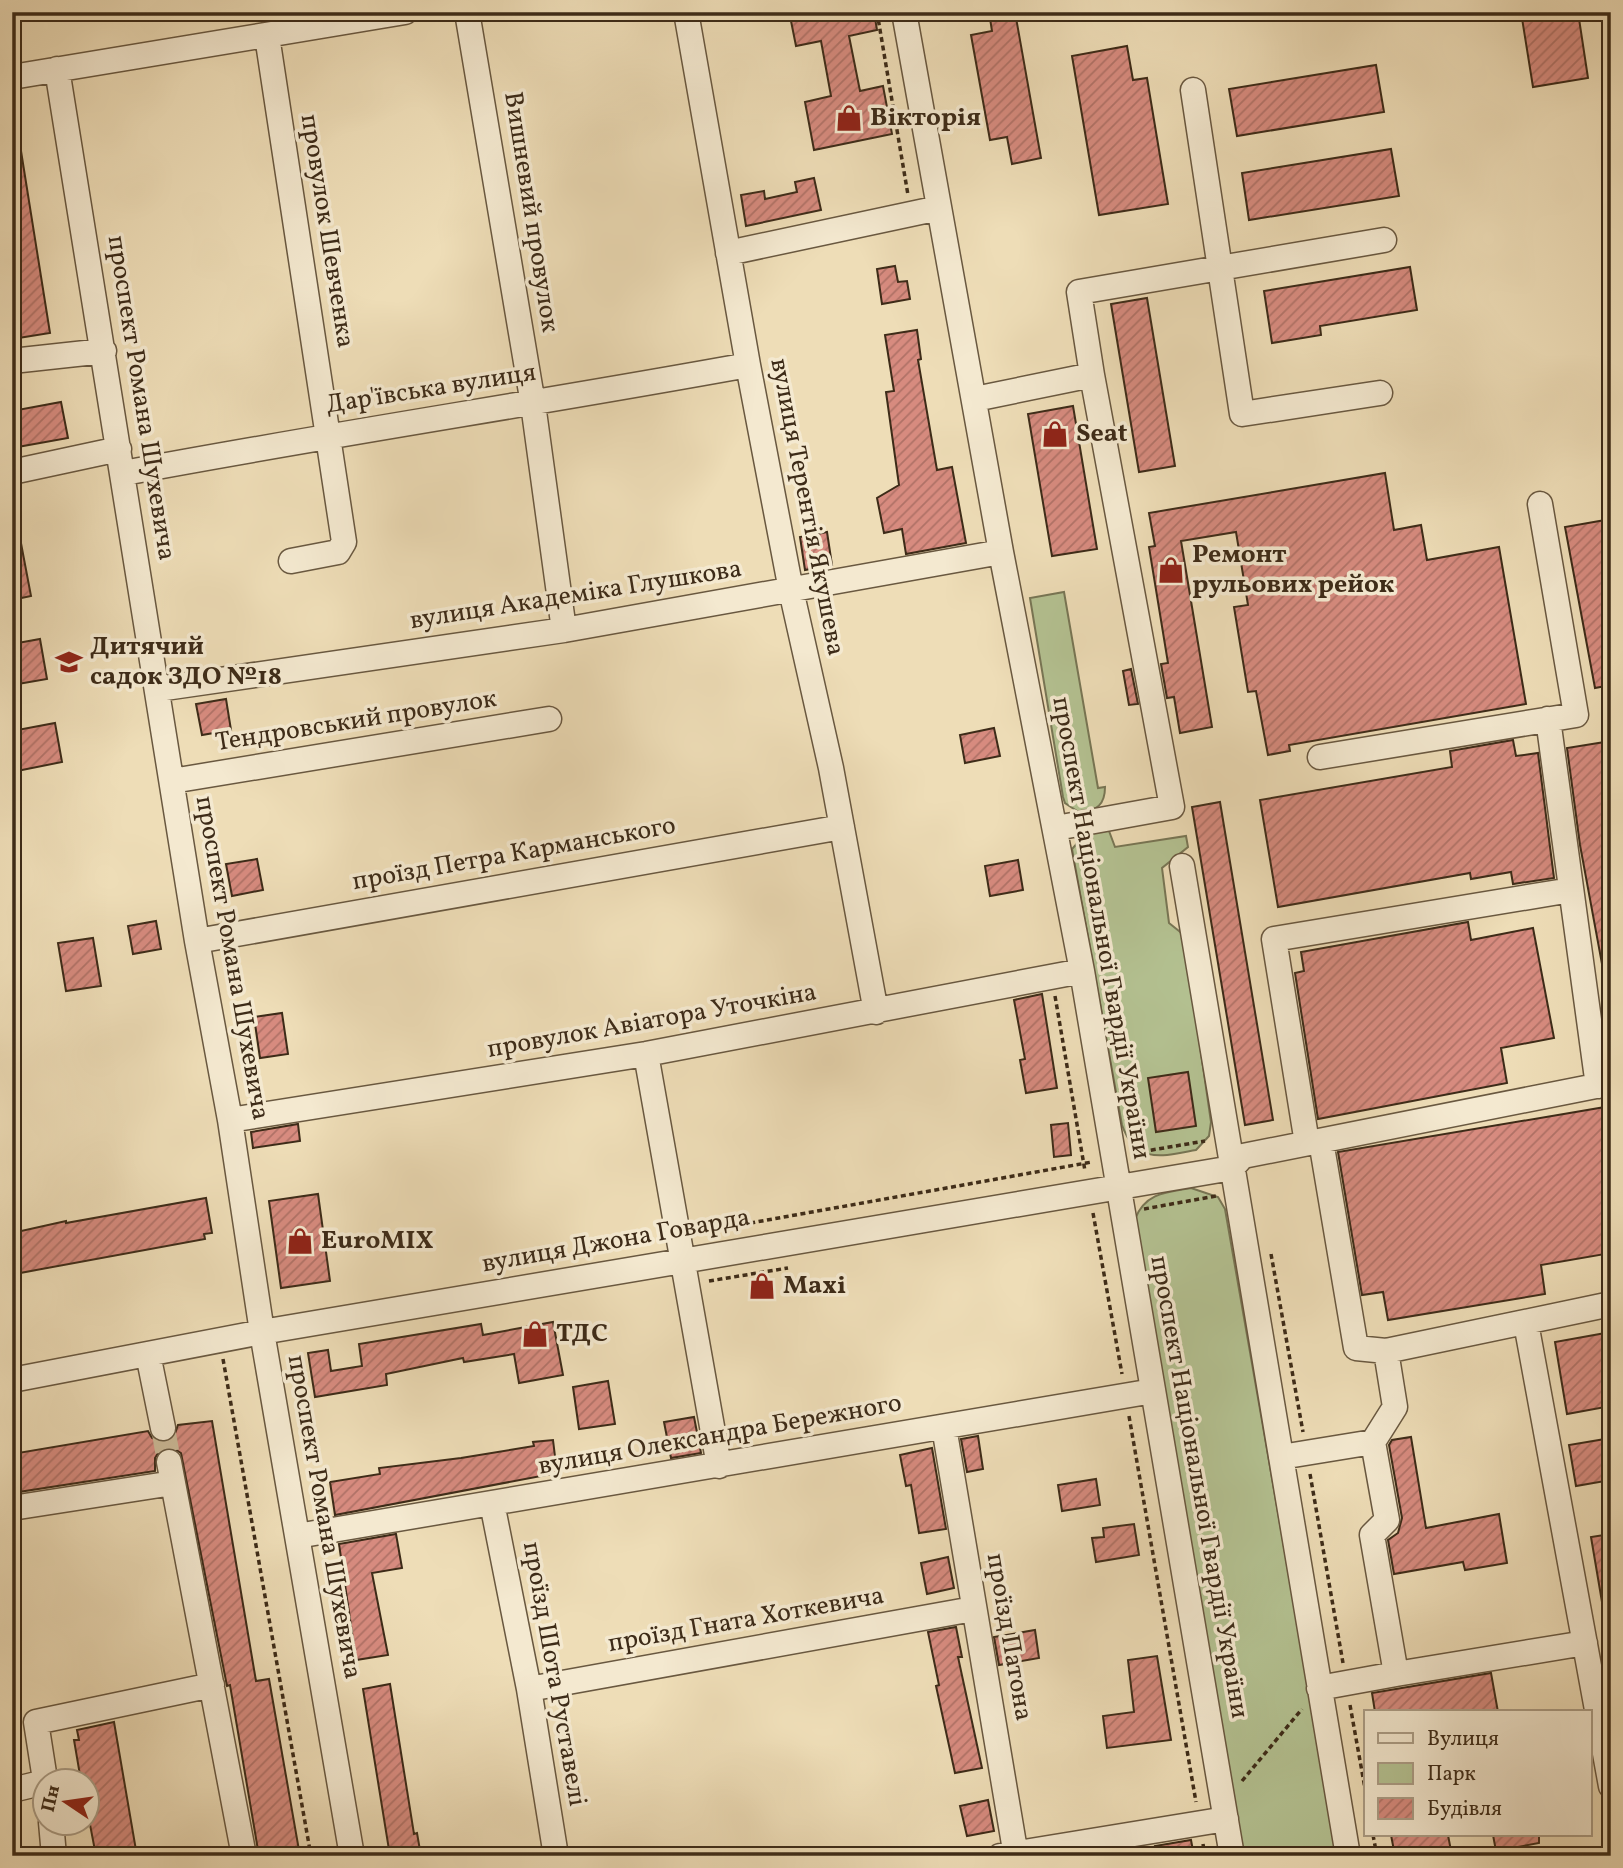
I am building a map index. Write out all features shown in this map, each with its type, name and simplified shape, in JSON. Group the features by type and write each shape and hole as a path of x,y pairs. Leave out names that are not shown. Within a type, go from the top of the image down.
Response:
{"street":[{"path":"12,77 267,36 358,16 405,12"},
{"name":"Вишневий провулок","path":"467,12 533,404 564,630"},
{"name":"вулиця Терентія Якушева","path":"686,12 748,365 791,590 842,827 876,1012"},
{"name":"проспект Національної Гвардії України","path":"904,12 1001,552 1082,971 1116,1187 1232,1856"},
{"name":"провулок Шевченка","path":"267,36 343,546 338,552 291,561"},
{"name":"проспект Романа Шухевича","path":"57,69 197,941 230,1120 262,1332 352,1856"},
{"path":"1193,90 1242,414 1380,393"},
{"path":"728,253 939,208"},
{"path":"1056,828 1172,807 1079,292 1384,240"},
{"path":"12,360 104,351"},
{"name":"Дар'ївська вулиця","path":"124,474 328,435 533,404 748,365"},
{"path":"975,399 1092,375"},
{"path":"12,472 119,449"},
{"path":"1320,757 1576,715 1541,504"},
{"name":"вулиця Академіка Глушкова","path":"158,689 564,630 1001,552"},
{"name":"Тендровський провулок","path":"172,781 549,719"},
{"path":"1548,719 1571,890 1604,1084"},
{"name":"проїзд Петра Карманського","path":"197,941 842,827"},
{"path":"1182,866 1348,1856"},
{"path":"1571,890 1274,939 1356,1348 1386,1351 1611,1304"},
{"name":"провулок Авіатора Уточкіна","path":"230,1120 646,1054 1082,971"},
{"path":"646,1054 719,1466"},
{"name":"вулиця Джона Говарда","path":"12,1380 679,1248 1116,1187 1232,1168 1243,1156 1604,1084"},
{"path":"1526,1323 1611,1786"},
{"path":"1386,1351 1395,1407 1373,1442 1387,1520 1372,1535 1396,1674"},
{"path":"148,1354 163,1428"},
{"name":"вулиця Олександра Бережного","path":"297,1536 1153,1391"},
{"name":"проїзд Патона","path":"944,1427 1011,1855"},
{"path":"1281,1457 1373,1442"},
{"path":"12,1508 171,1473 244,1856"},
{"name":"проїзд Шота Руставелі","path":"492,1503 529,1689 556,1856"},
{"name":"проїзд Гната Хоткевича","path":"529,1689 973,1609"},
{"path":"1319,1688 1585,1643"},
{"path":"42,1766 36,1722 212,1685"},
{"path":"12,1790 32,1786"},
{"path":"1011,1855 1226,1819"},
{"path":"52,1836 54,1856"}],"path":[{"path":"877,12 911,214"},
{"path":"679,1248 1112,1157 1226,1137"},
{"path":"1094,1218 1236,1193"},
{"path":"220,1340 312,1856"},
{"path":"1241,1782 1319,1688"},
{"path":"1373,1836 1377,1856"}],"green space":[{"path":"1064,592 1098,788 1105,787 1099,806 1080,813 1065,803 1063,797 1030,598"},
{"path":"1101,828 1109,831 1115,847 1186,836 1188,847 1162,868 1169,923 1184,935 1211,1122 1209,1136 1196,1150 1162,1155 1143,1152 1128,1138 1122,1125 1072,849 1088,831"},
{"path":"1191,1188 1218,1197 1225,1209 1338,1856 1243,1856 1135,1219 1144,1204 1157,1195"}],"building":[{"path":"834,12 874,12 877,30 849,36 860,91 883,86 892,134 814,150 805,102 831,96 821,41 796,46 791,21"},
{"path":"989,12 1015,12 1041,158 1012,164 1007,137 990,140 971,35 992,31"},
{"path":"1521,12 1578,12 1588,78 1533,87"},
{"path":"1127,46 1133,80 1147,78 1168,204 1099,215 1072,56"},
{"path":"1376,65 1384,112 1237,136 1229,89"},
{"path":"1391,149 1399,196 1249,220 1242,173"},
{"path":"21,151 50,333 12,339 12,152"},
{"path":"814,178 821,210 746,226 741,195 764,191 765,199 797,192 795,182"},
{"path":"895,266 898,282 907,281 910,299 882,304 877,269"},
{"path":"1410,267 1417,310 1320,326 1321,335 1272,343 1264,291"},
{"path":"1147,298 1175,466 1139,472 1111,304"},
{"path":"917,330 921,359 918,360 937,470 952,467 966,543 906,554 902,529 884,533 877,498 899,485 886,392 894,391 885,335"},
{"path":"61,402 68,438 12,448 12,411"},
{"path":"1073,406 1097,549 1052,556 1028,414"},
{"path":"1385,473 1394,530 1421,525 1427,560 1499,547 1526,704 1289,745 1290,751 1268,755 1256,691 1248,692 1234,607 1248,605 1236,532 1181,541 1212,727 1180,733 1174,697 1167,698 1161,664 1168,663 1149,547 1155,546 1149,513"},
{"path":"1611,519 1611,685 1595,688 1565,527"},
{"path":"827,532 832,565 805,570 800,537"},
{"path":"20,538 31,596 12,600 12,539"},
{"path":"40,639 47,679 12,685 12,644"},
{"path":"1131,669 1138,704 1129,705 1123,671"},
{"path":"226,699 231,730 202,735 196,704"},
{"path":"55,723 62,762 12,772 12,731"},
{"path":"994,728 1000,756 965,763 960,735"},
{"path":"1513,740 1516,756 1538,753 1554,878 1513,884 1511,872 1471,879 1470,873 1278,907 1260,800 1452,767 1450,751"},
{"path":"1611,741 1611,963 1602,964 1580,845 1567,748"},
{"path":"1220,802 1273,1120 1245,1125 1192,807"},
{"path":"257,859 263,890 232,896 226,864"},
{"path":"1018,860 1023,890 990,896 985,866"},
{"path":"156,921 161,949 133,954 128,926"},
{"path":"1468,922 1471,940 1533,928 1554,1038 1501,1048 1507,1083 1318,1119 1295,973 1304,971 1301,952"},
{"path":"93,938 101,986 66,991 58,943"},
{"path":"1042,994 1057,1088 1026,1093 1020,1060 1025,1059 1014,1000"},
{"path":"282,1013 288,1054 260,1058 254,1017"},
{"path":"1188,1072 1196,1126 1156,1132 1148,1078"},
{"path":"1611,1106 1611,1253 1541,1265 1545,1294 1388,1320 1383,1292 1362,1295 1338,1152"},
{"path":"1068,1123 1071,1155 1054,1157 1051,1125"},
{"path":"298,1124 300,1141 253,1148 251,1132"},
{"name":"EuroMIX","path":"318,1194 330,1281 281,1288 269,1201"},
{"path":"206,1198 212,1233 204,1234 205,1239 20,1273 19,1268 12,1270 12,1233 66,1221"},
{"path":"553,1322 563,1375 519,1383 514,1354 464,1362 463,1358 386,1374 387,1385 315,1397 308,1353 328,1350 331,1371 362,1366 359,1344 481,1324 483,1335"},
{"path":"1611,1332 1611,1406 1567,1414 1555,1342"},
{"path":"608,1381 615,1424 579,1429 573,1387"},
{"path":"694,1417 701,1453 671,1458 664,1422"},
{"path":"212,1421 256,1681 269,1679 300,1856 259,1856 230,1685 227,1686 181,1453 173,1448 160,1450 155,1458 155,1471 12,1493 12,1454 148,1431 152,1438 165,1443 173,1439 178,1425"},
{"path":"978,1436 983,1469 967,1472 961,1439"},
{"path":"1411,1437 1426,1528 1499,1514 1507,1563 1465,1570 1463,1562 1394,1574 1388,1540 1398,1533 1402,1518 1389,1445 1392,1440"},
{"path":"1611,1438 1611,1480 1576,1486 1569,1445"},
{"path":"553,1440 557,1473 335,1515 330,1482 380,1474 379,1468 461,1458 534,1446 533,1442"},
{"path":"932,1448 946,1529 919,1533 911,1485 906,1486 900,1455"},
{"path":"1096,1479 1100,1505 1062,1511 1058,1485"},
{"path":"1134,1524 1139,1555 1096,1562 1092,1538 1104,1537 1103,1528"},
{"path":"396,1534 402,1568 372,1573 388,1655 356,1660 339,1544"},
{"path":"1611,1534 1611,1602 1602,1602 1591,1537"},
{"path":"948,1557 954,1588 927,1594 921,1563"},
{"path":"956,1627 962,1657 958,1657 982,1768 955,1773 936,1686 939,1685 928,1632"},
{"path":"1035,1630 1039,1658 999,1665 994,1637"},
{"path":"1157,1656 1171,1740 1107,1748 1103,1716 1134,1712 1128,1660"},
{"path":"1491,1673 1498,1710 1375,1710 1372,1693"},
{"path":"390,1684 414,1834 417,1833 421,1856 390,1856 363,1689"},
{"path":"114,1722 137,1856 96,1856 92,1836 102,1836 102,1766 78,1766 74,1740 79,1740 77,1730"},
{"path":"988,1800 994,1831 967,1836 960,1806"},
{"path":"1391,1836 1448,1836 1452,1856 1395,1856"},
{"path":"1493,1836 1539,1836 1539,1843 1496,1851"},
{"path":"1191,1840 1194,1856 1157,1856 1155,1846"}],"tunnel":[{"path":"163,1428 169,1462"}],"place":[{"name":"Вікторія","path":"849,118"},
{"name":"Seat","path":"1055,434"},
{"name":"Ремонт рульових рейок","path":"1171,570"},
{"name":"Дитячий садок ЗДО №18","path":"69,662"},
{"name":"EuroMIX","path":"300,1241"},
{"name":"Maxi","path":"762,1286"},
{"name":"ТДС","path":"535,1334"}]}
